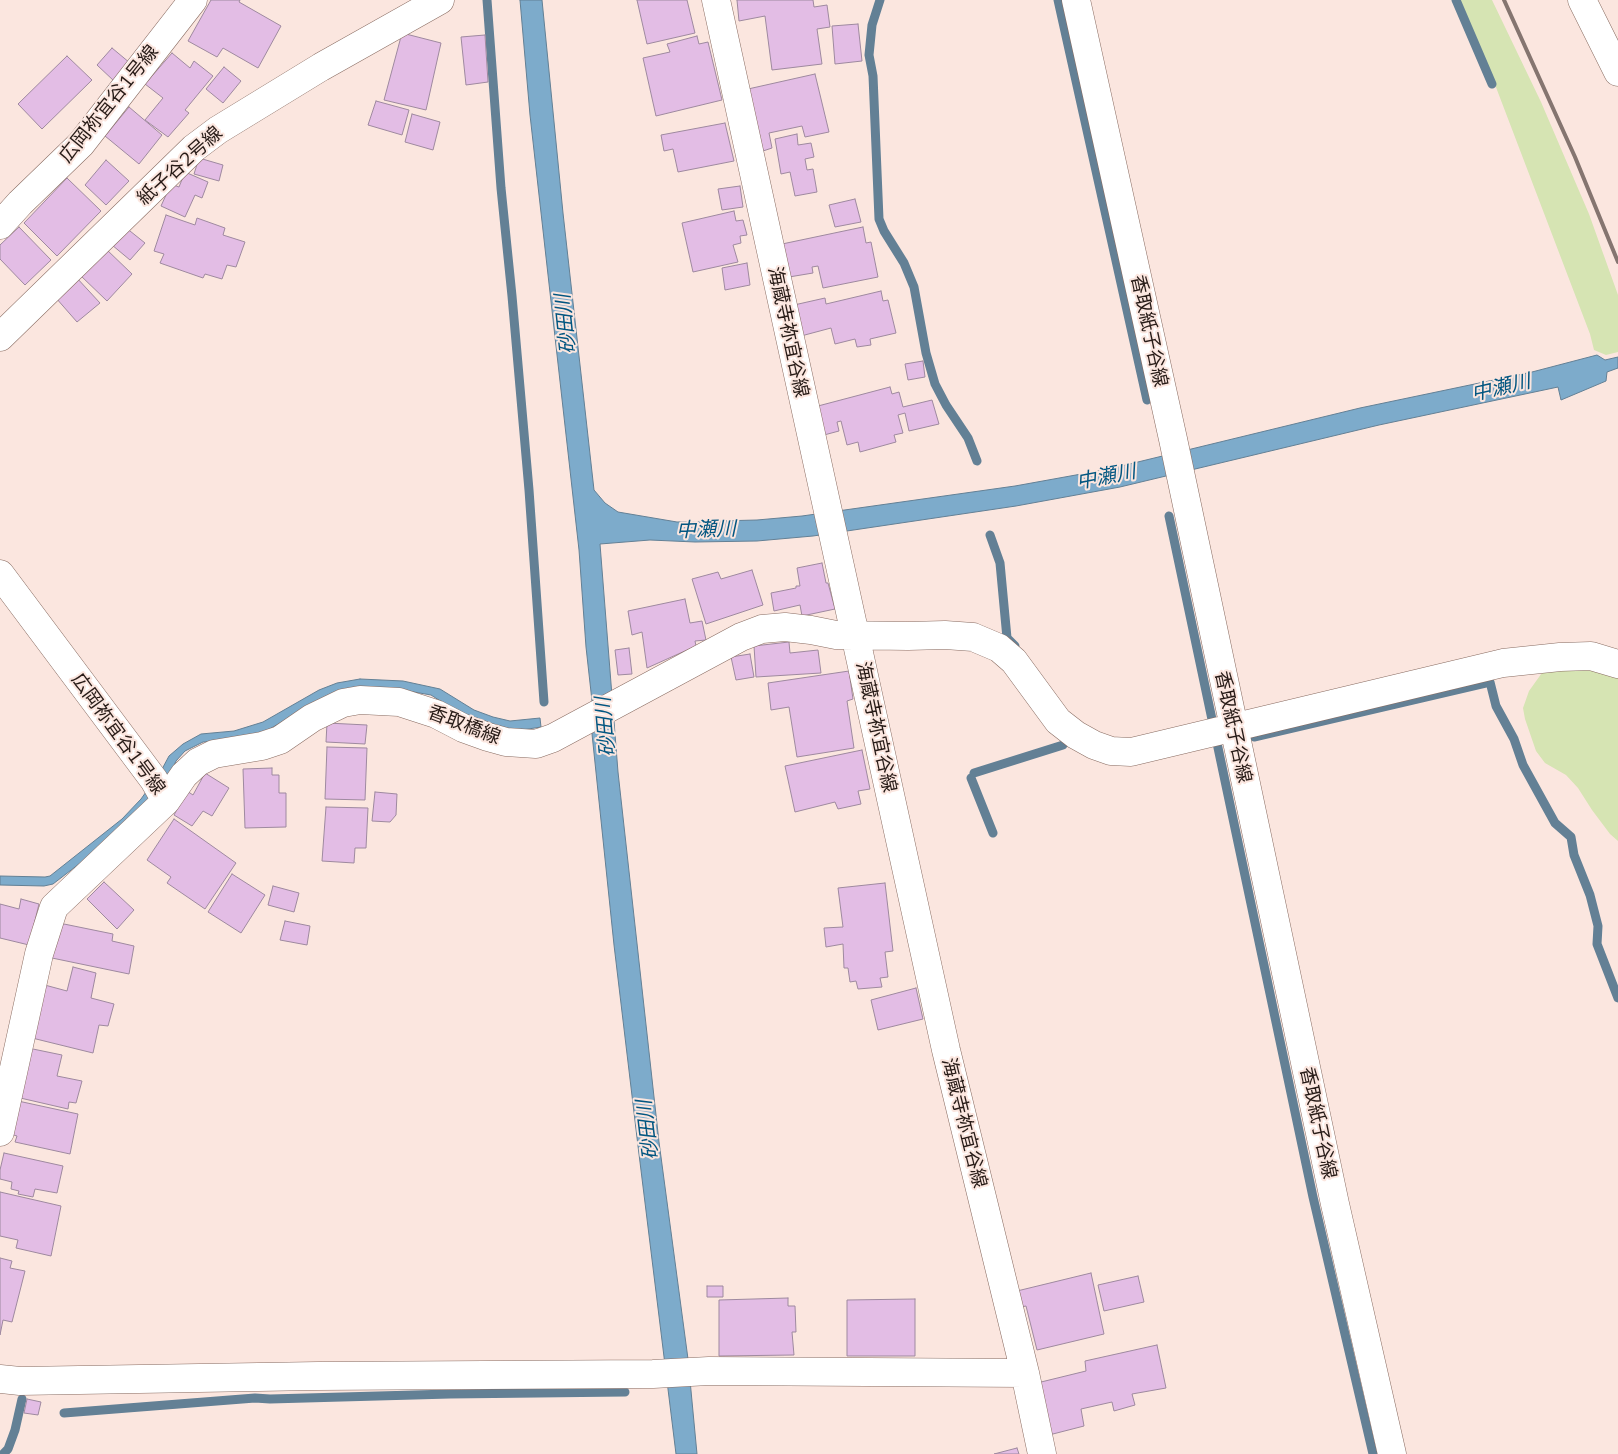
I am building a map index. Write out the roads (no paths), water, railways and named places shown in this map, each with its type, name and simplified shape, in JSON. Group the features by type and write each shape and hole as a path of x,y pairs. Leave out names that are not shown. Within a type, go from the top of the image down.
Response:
{"street":[{"name":"広岡祢宜谷1号線","path":"0,225 80,144 193,0"},
{"name":"紙子谷2号線","path":"0,337 194,148 243,113 352,49 408,10 440,0"},
{"name":"海蔵寺祢宜谷線","path":"716,0 946,1050 1025,1373 1042,1454"},
{"name":"香取紙子谷線","path":"1076,0 1175,447 1335,1204 1392,1454"},
{"path":"1582,0 1618,72"},
{"name":"広岡祢宜谷1号線","path":"0,574 154,780 166,801 54,907 39,954 0,1132"},
{"name":"香取橋線","path":"166,801 184,775 198,762 214,754 262,746 280,740 312,718 343,703 360,700 399,702 436,714 463,728 488,737 506,742 536,744 553,738 740,637 762,629 785,627 836,635 856,636 945,635 973,637 999,648 1014,660 1058,721 1076,735 1094,745 1111,751 1131,752 1503,662 1560,656 1591,656 1618,664"},
{"path":"0,1379 20,1381 695,1372 1025,1373"}],"water":[{"path":"520,0 542,0 563,213 594,490 605,503 618,512 677,522 757,520 802,516 1015,486 1109,469 1360,408 1532,372 1597,355 1605,360 1618,357 1618,368 1607,372 1606,381 1561,400 1558,387 1379,425 1120,487 1016,506 813,536 757,541 695,542 650,540 600,544 618,772 659,1142 688,1359 697,1454 676,1454 638,1146 614,945 592,734 592,701 579,550 530,115"},
{"path":"360,679 403,681 440,689 474,710 493,717 510,721 540,718 541,727 522,730 503,728 464,716 431,695 414,692 322,699 266,731 234,740 203,742 185,751 176,761 170,775 127,827 53,884 44,886 0,885 0,876 50,876 122,819 141,799 169,756 183,744 201,734 234,731 263,722 319,690 337,683"}],"waterway":[{"path":"487,0 501,188 529,490 544,702"},
{"path":"880,0 872,25 869,55 873,76 879,219 884,231 904,263 914,287 926,353 935,384 946,405 968,438 977,461"},
{"path":"1058,0 1147,400"},
{"path":"1456,0 1492,84"},
{"path":"1169,516 1313,1197 1373,1454"},
{"path":"990,535 1000,563 1007,638 1015,646"},
{"path":"1254,737 1490,682 1496,706 1514,739 1523,765 1555,823 1571,837 1574,855 1590,895 1598,926 1597,944 1618,998"},
{"path":"974,773 1063,745"},
{"path":"971,778 993,833"},
{"path":"64,1413 255,1398 625,1392"},
{"path":"3,1454 8,1449 15,1430 22,1399"}],"railway":[{"path":"1504,0 1575,157 1618,262"}],"water label":[{"name":"砂田川","path":"566,324"},
{"name":"中瀬川","path":"1501,388"},
{"name":"中瀬川","path":"1106,477"},
{"name":"中瀬川","path":"706,530"},
{"name":"砂田川","path":"606,727"},
{"name":"砂田川","path":"648,1130"}]}
